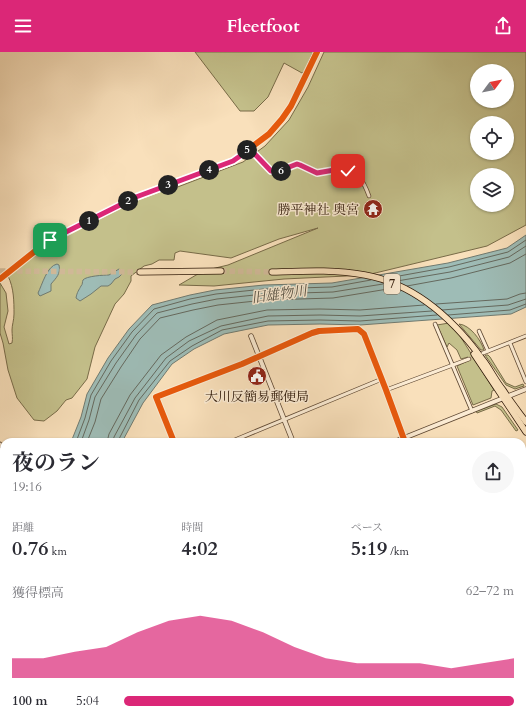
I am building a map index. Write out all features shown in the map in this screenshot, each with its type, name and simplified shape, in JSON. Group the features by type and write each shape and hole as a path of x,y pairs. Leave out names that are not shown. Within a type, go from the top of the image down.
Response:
{"highway":[{"path":"140,272 221,271"},
{"name":"7","path":"272,272 318,271 361,274 388,282 423,299 440,311 457,327 505,397 526,432"},
{"name":"7","path":"505,397 526,422"}],"street":[{"path":"0,279 50,240 136,197 233,161 250,149 269,134 291,106 317,52"},
{"path":"250,149 271,171 279,171 297,164 317,173 340,169 356,174 363,180 369,196"},
{"path":"435,324 472,411"},
{"path":"172,438 156,397 316,332 358,329 364,334 403,438"},
{"path":"479,331 488,351"},
{"path":"251,336 291,438"},
{"path":"483,352 526,336"},
{"path":"510,342 526,382"},
{"path":"386,390 469,359"},
{"path":"239,438 382,379"},
{"path":"409,438 526,389"}],"shaded area":[{"path":"195,52 313,52 305,70 302,73 284,63 268,97 254,111 240,111"},
{"path":"324,52 526,52 526,225 487,246 367,275 284,279 214,286 179,285 203,271 228,265 318,228 279,239 231,258 180,251 175,253 174,260 159,260 144,266 131,276 131,281 124,294 115,304 95,347 87,379 72,398 66,400 57,411 44,421 34,420 17,398 8,370 0,333 0,283 6,293 8,311 4,327 9,344 12,343 14,300 13,290 8,276 45,246 135,199 173,186 175,188 243,162 265,146 289,120 308,87"},
{"path":"449,323 455,328 494,390 492,391 491,398 473,405 457,366 470,360 468,357 461,359 457,350 449,343 447,347 437,325"},
{"path":"459,324 471,330 484,350 481,350"},
{"path":"485,355 490,357 506,383 515,387 523,384 524,386 515,389 506,385"},
{"path":"496,404 502,407 518,430 516,431 501,410 495,406 477,413 476,411"}],"water":[{"name":"旧雄物川","path":"526,235 526,307 511,314 360,325 268,325 224,334 194,349 172,364 143,403 124,438 73,438 81,417 87,394 108,358 129,329 152,305 215,290 264,285 332,283 448,263 507,248"},
{"path":"53,265 59,265 58,276 51,284 51,291 40,296 38,293 45,276"},
{"path":"119,269 122,271 122,274 111,284 108,286 101,286 80,301 76,298 83,280 95,276 109,275"}],"tunnel":[{"path":"0,271 140,272"},
{"path":"221,271 272,272"},
{"path":"469,359 483,353"}],"cycle path":[{"path":"0,279 44,244 107,211 136,197 233,161 269,134 282,119 291,106 317,52"},
{"path":"172,438 156,397 242,364 312,333 319,331 358,329 364,334 404,438"}],"place":[{"name":"勝平神社 奥宮","path":"373,209"},
{"name":"大川反簡易郵便局","path":"257,376"}],"route":[{"path":"50,240 136,197 233,161 250,149 271,171 276,172 297,164 317,173 340,169 348,171"}]}
